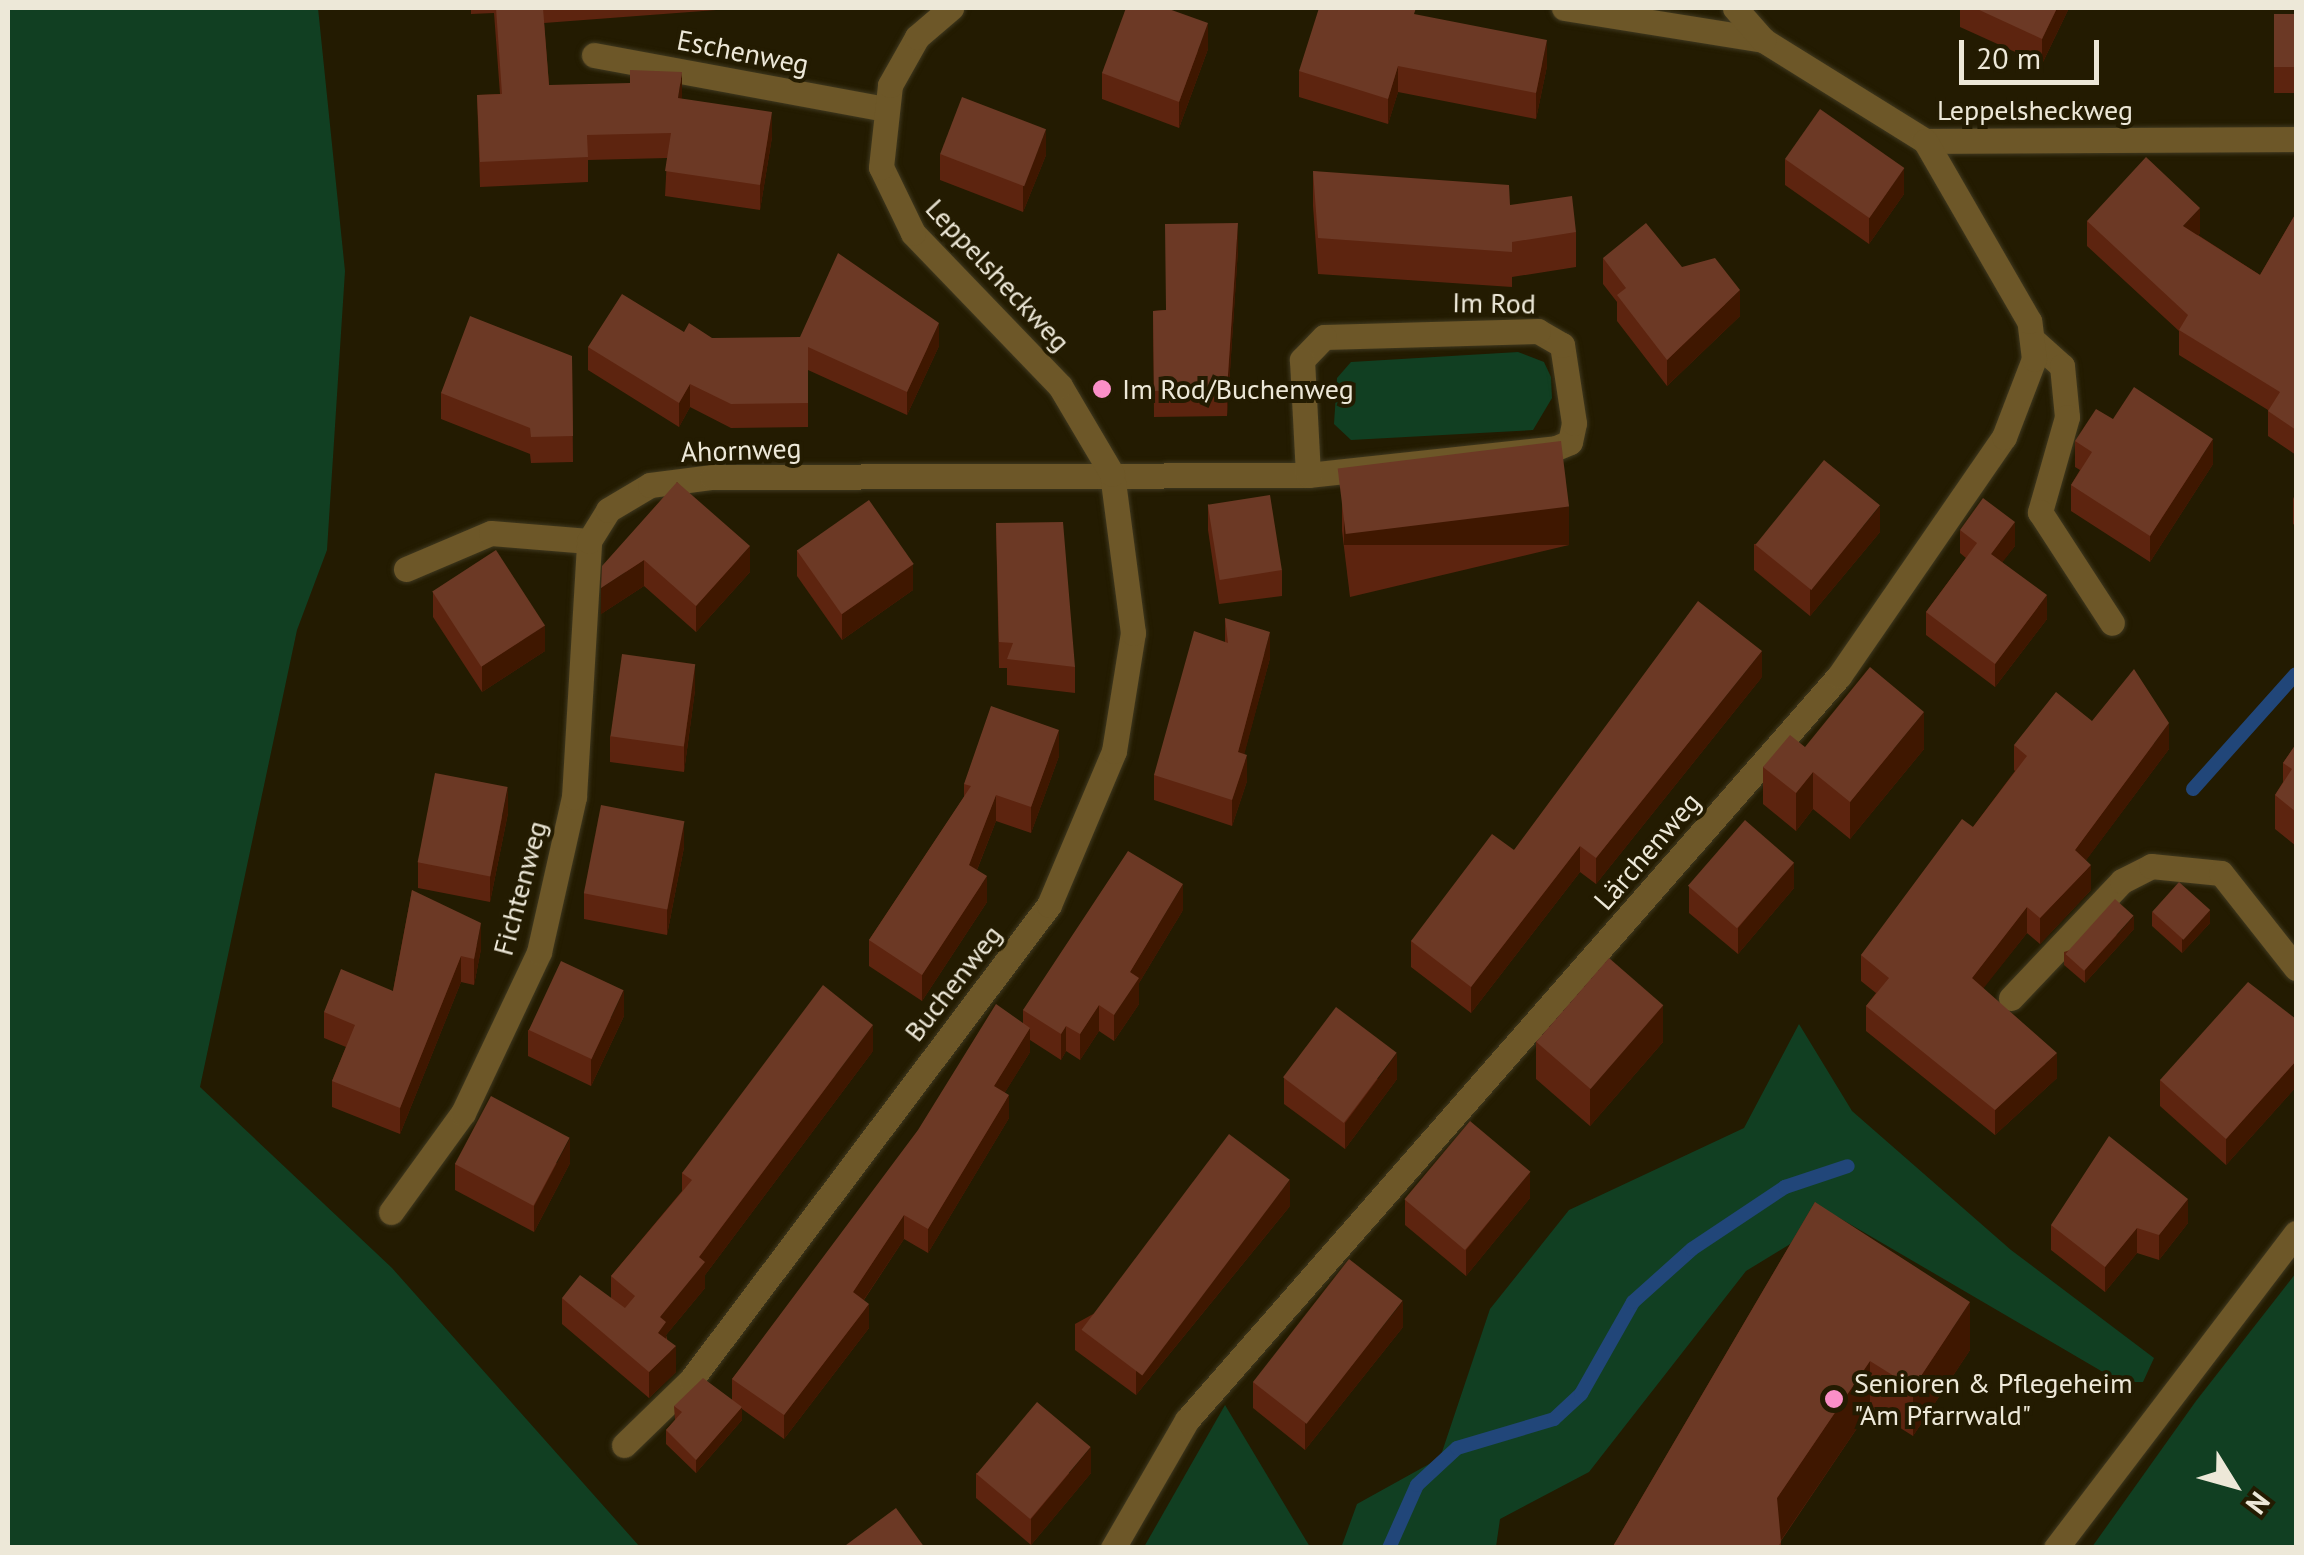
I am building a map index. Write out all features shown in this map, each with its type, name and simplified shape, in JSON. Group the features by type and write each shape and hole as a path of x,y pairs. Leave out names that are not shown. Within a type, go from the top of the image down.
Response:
{"street":[{"name":"Leppelsheckweg","path":"951,8 906,52 881,108 881,167 912,233 1060,386 1112,474"},
{"name":"Leppelsheckweg","path":"1564,8 1762,40 1924,141 2296,139"},
{"path":"1735,8 1762,40"},
{"name":"Eschenweg","path":"594,55 881,108"},
{"path":"1924,141 2010,277 2033,340 2062,366 2067,417 2040,512 2112,623"},
{"name":"Im Rod","path":"1112,474 1308,475 1570,442 1562,344 1538,331 1324,336 1302,360 1308,475"},
{"name":"Lärchenweg","path":"1113,1548 1187,1420 1288,1296 1839,676 2004,437 2033,340"},
{"name":"Ahornweg","path":"590,541 626,498 696,479 1112,474"},
{"name":"Buchenweg","path":"624,1445 691,1380 1049,905 1081,847 1114,751 1133,633 1112,474"},
{"path":"406,568 491,532 590,541"},
{"name":"Fichtenweg","path":"391,1212 464,1113 538,952 574,797 590,541"},
{"path":"2011,998 2122,881 2151,866 2222,873 2296,968"},
{"path":"2056,1548 2296,1233"}],"green space":[{"path":"8,8 318,8 345,271 327,550 297,630 200,1087 392,1268 640,1547 8,1547"},
{"path":"1518,352 1544,362 1551,377 1552,398 1533,430 1351,440 1334,424 1337,378 1351,362"},
{"path":"1799,1024 1852,1111 2011,1250 2154,1358 2143,1382 2120,1382 1836,1216 1746,1271 1589,1472 1500,1519 1496,1547 1341,1548 1357,1504 1440,1458 1490,1309 1569,1210 1744,1128"},
{"path":"2296,1273 2296,1547 2092,1547 2196,1401"},
{"path":"1225,1405 1310,1547 1144,1547"}],"building":[{"path":"496,8 543,8 549,85 630,83 630,70 682,72 678,98 772,112 760,185 665,171 671,133 587,135 588,157 480,162 477,95 502,94"},
{"path":"1126,8 1166,8 1208,23 1179,102 1102,73"},
{"path":"1319,8 1416,8 1414,14 1547,40 1536,93 1398,66 1388,99 1299,71"},
{"path":"1975,8 2057,8 2042,39"},
{"path":"2274,14 2296,14 2296,67 2274,67"},
{"path":"962,97 1046,129 1024,186 940,154"},
{"path":"1820,109 1904,168 1869,218 1785,159"},
{"path":"2146,157 2200,208 2183,226 2260,275 2296,213 2296,430 2268,411 2280,392 2179,330 2188,315 2087,221"},
{"path":"1313,171 1509,185 1510,205 1572,196 1576,232 1512,242 1512,252 1318,238"},
{"path":"1238,223 1227,390 1154,391 1153,311 1166,310 1165,224"},
{"path":"1646,223 1682,267 1715,258 1740,290 1667,360 1617,295 1626,288 1603,258"},
{"path":"838,253 939,323 907,392 808,347 808,403 731,404 690,384 679,403 588,347 622,294 684,332 689,323 712,338 800,337"},
{"path":"470,316 572,356 573,436 531,437 530,428 441,393"},
{"path":"2134,387 2213,439 2150,536 2071,485 2092,452 2075,441 2096,409 2113,419"},
{"path":"1561,441 1569,507 1346,534 1338,468"},
{"path":"1824,460 1880,505 1811,590 1755,545"},
{"path":"677,482 750,546 696,606 644,560 601,588 602,566"},
{"path":"1270,495 1282,570 1220,580 1208,505"},
{"path":"1983,498 2015,522 1991,554 2047,595 1995,664 1926,612 1977,543 1960,530"},
{"path":"869,500 914,564 842,614 797,550"},
{"path":"1063,522 1075,667 1007,659 1013,643 999,642 996,523"},
{"path":"496,550 545,625 481,667 432,591"},
{"path":"1698,601 1762,651 1596,858 1580,846 1471,987 1411,941 1492,834 1514,850"},
{"path":"1225,618 1270,632 1238,752 1247,755 1232,800 1154,775 1194,631 1228,643"},
{"path":"622,654 695,664 684,746 610,736"},
{"path":"1870,667 1924,712 1850,802 1813,772 1796,793 1763,767 1790,735 1805,747"},
{"path":"2134,669 2169,723 2075,850 2091,865 2040,918 2027,907 1972,978 2057,1053 1995,1110 1866,1006 1889,978 1861,955 1962,819 1973,827 2027,756 2014,745 2056,692 2092,721"},
{"path":"991,706 1059,730 1031,807 996,795 969,865 987,876 922,975 869,940 971,786 964,784"},
{"path":"2296,744 2296,812 2275,795 2292,769 2283,763"},
{"path":"435,773 508,787 490,876 418,862"},
{"path":"601,805 684,821 667,910 584,893"},
{"path":"1745,820 1794,863 1737,928 1688,886"},
{"path":"1128,851 1183,884 1130,972 1139,978 1114,1015 1099,1005 1080,1034 1066,1026 1061,1034 1023,1010"},
{"path":"2179,882 2210,910 2183,940 2152,912"},
{"path":"412,890 481,923 474,959 461,956 400,1108 332,1081 355,1025 324,1012 341,969 393,991"},
{"path":"2115,899 2134,916 2084,971 2065,954"},
{"path":"1609,958 1663,1005 1591,1089 1536,1042"},
{"path":"561,961 624,990 591,1059 529,1030"},
{"path":"2248,982 2296,1019 2296,1061 2226,1139 2160,1080"},
{"path":"823,985 873,1025 699,1257 705,1262 660,1317 666,1322 658,1333 676,1346 649,1372 562,1298 580,1275 625,1308 635,1296 611,1276 692,1180 682,1173"},
{"path":"996,1004 1030,1028 994,1086 1009,1095 928,1229 904,1215 853,1292 869,1304 784,1415 732,1379 918,1130"},
{"path":"1336,1007 1397,1053 1344,1123 1283,1077"},
{"path":"491,1096 570,1138 533,1206 455,1164"},
{"path":"1470,1121 1531,1172 1465,1250 1404,1199"},
{"path":"1229,1134 1290,1180 1142,1375 1082,1330"},
{"path":"2109,1136 2188,1199 2159,1235 2137,1228 2105,1267 2051,1225"},
{"name":"Senioren & Pflegeheim \"Am Pfarrwald\"","path":"1815,1202 1970,1302 1913,1388 1870,1361 1777,1498 1781,1542 1777,1548 1612,1548"},
{"path":"1349,1259 1403,1301 1307,1424 1253,1382"},
{"path":"703,1378 742,1407 696,1460 666,1430 682,1412 674,1406"},
{"path":"1037,1402 1091,1447 1030,1519 977,1474"},
{"path":"896,1508 925,1548 842,1548"}],"waterway":[{"path":"2193,789 2296,674"},
{"path":"1389,1548 1417,1485 1457,1448 1554,1419 1581,1394 1633,1302 1692,1249 1785,1187 1848,1166"}],"place":[{"name":"Im Rod/Buchenweg","path":"1102,389"},
{"name":"Senioren & Pflegeheim \"Am Pfarrwald\"","path":"1834,1399"}]}
